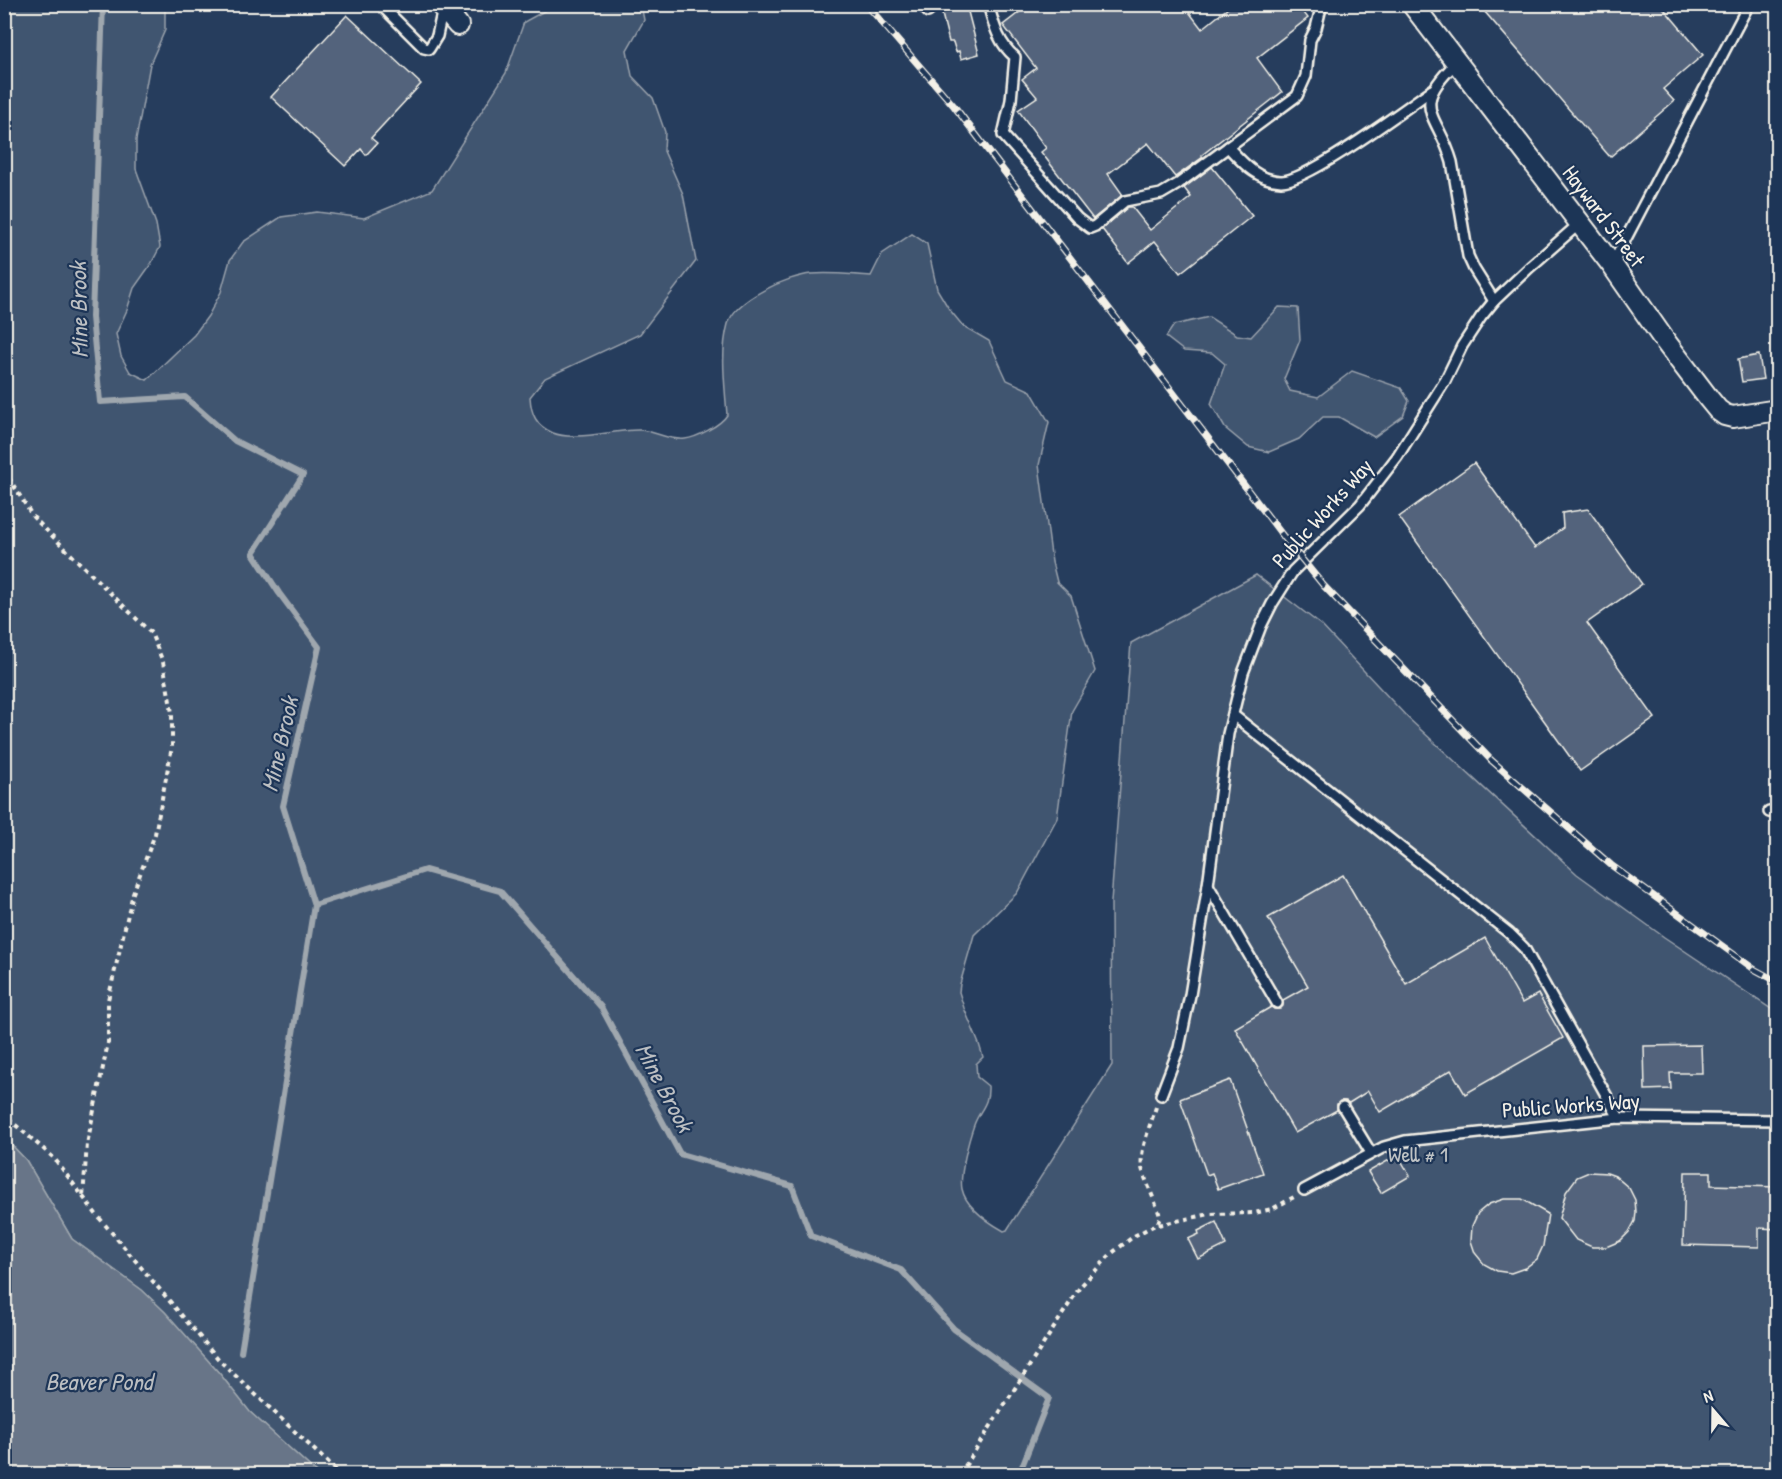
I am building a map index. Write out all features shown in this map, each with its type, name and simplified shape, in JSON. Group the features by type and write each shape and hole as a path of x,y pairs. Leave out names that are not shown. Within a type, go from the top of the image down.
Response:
{"street":[{"name":"Hayward Street","path":"1412,4 1612,265 1681,364 1718,410 1733,417 1778,410"},
{"path":"444,6 458,25"}],"lane":[{"path":"380,4 424,48 429,49 437,36 444,6"},
{"path":"988,4 998,36 1015,57 1011,100 1003,135 1090,228 1125,201 1161,194 1178,184 1297,96 1306,76 1310,40 1316,28 1322,4"},
{"path":"1612,265 1749,4"},
{"path":"1228,147 1249,169 1264,178 1284,181 1296,179 1348,148 1432,90 1456,63"},
{"path":"1432,90 1429,100 1430,109 1452,162 1468,256 1494,301"},
{"name":"Public Works Way","path":"1161,1095 1184,1029 1233,715 1243,673 1272,604 1286,581 1303,560 1360,505 1397,457 1445,381 1469,333 1494,301 1580,223"},
{"path":"1233,715 1509,933 1524,948 1619,1118"},
{"path":"1208,885 1277,1003"},
{"path":"1343,1107 1371,1153"},
{"name":"Public Works Way","path":"1304,1190 1371,1153 1393,1143 1405,1141 1619,1118 1778,1120"}],"path":[{"path":"4,470 33,517 151,633 163,662 172,713 172,747 155,834 133,893 108,1000 108,1043 87,1144 83,1197"},
{"path":"1157,1225 1160,1218 1159,1213 1143,1170 1142,1158 1161,1095"},
{"path":"4,1111 12,1122 54,1158 83,1197 220,1362 340,1474"},
{"path":"960,1474 1086,1280 1126,1242 1145,1229 1157,1225 1210,1214 1254,1213 1272,1209 1304,1190"}],"green space":[{"name":"Well # 1","path":"14,5 165,5 165,30 150,64 136,140 136,169 156,224 160,247 134,288 116,334 121,356 130,372 147,380 194,335 208,316 221,292 230,260 243,242 281,217 317,212 364,218 432,190 506,73 524,22 555,5 641,5 644,20 627,50 632,76 653,98 665,132 664,151 683,194 696,261 640,334 545,378 530,397 533,414 542,427 553,433 572,436 630,430 651,432 679,439 702,434 727,415 724,346 728,324 741,306 764,290 802,276 827,273 871,276 882,254 912,234 927,244 937,289 949,309 963,326 989,341 1007,380 1031,391 1049,422 1039,465 1052,562 1057,582 1071,596 1095,671 1072,711 1057,818 1017,893 974,935 960,984 959,992 964,1008 983,1057 976,1064 977,1077 988,1086 987,1098 974,1125 963,1166 961,1183 968,1202 985,1219 1004,1231 1007,1230 1112,1065 1111,902 1131,643 1256,575 1321,625 1408,718 1577,874 1664,937 1777,1013 1777,1474 318,1474 250,1412 220,1374 165,1312 142,1290 72,1239 26,1160 5,1138 4,13"},
{"path":"1279,307 1298,308 1300,340 1284,379 1290,391 1318,397 1352,371 1401,388 1409,401 1403,416 1374,437 1339,417 1323,417 1299,439 1269,452 1248,447 1225,428 1211,404 1225,364 1212,353 1184,351 1166,337 1174,325 1209,317 1237,335 1251,337"}],"water":[{"name":"Beaver Pond","path":"5,1138 26,1160 72,1239 142,1290 165,1312 220,1374 250,1412 318,1474 5,1474"}],"building":[{"path":"966,4 979,54 961,59 953,42 949,42 941,10"},
{"path":"1030,4 1183,4 1202,29 1233,4 1297,4 1308,18 1257,58 1282,92 1175,177 1148,143 1108,174 1123,195 1093,219 1041,152 1046,148 1018,110 1037,97 1022,79 1036,68 1003,25"},
{"path":"1478,4 1660,4 1703,55 1663,89 1674,101 1610,157"},
{"path":"347,15 421,84 371,138 377,143 366,155 361,149 345,166 271,97"},
{"path":"1212,167 1252,216 1180,273 1155,241 1128,263 1102,229 1128,207 1132,207 1150,230 1191,197 1184,188"},
{"path":"1759,355 1763,379 1742,382 1738,359"},
{"path":"1474,463 1535,548 1563,528 1562,513 1588,509 1642,584 1587,623 1655,718 1580,771 1399,517"},
{"path":"1343,875 1406,984 1485,938 1522,1003 1538,994 1563,1038 1465,1094 1451,1070 1380,1112 1368,1091 1349,1103 1340,1101 1337,1104 1337,1110 1295,1133 1235,1028 1271,1007 1280,1009 1283,1006 1283,1000 1308,986 1268,918"},
{"path":"1701,1045 1702,1073 1670,1073 1671,1089 1645,1090 1644,1046"},
{"path":"1230,1080 1263,1173 1218,1189 1212,1173 1207,1175 1180,1099"},
{"path":"1398,1155 1410,1176 1381,1193 1368,1172"},
{"path":"1589,1172 1615,1176 1629,1188 1635,1200 1635,1221 1629,1232 1620,1241 1606,1247 1592,1247 1576,1240 1559,1218 1566,1192 1577,1177"},
{"path":"1685,1172 1711,1172 1711,1185 1778,1187 1778,1229 1759,1228 1759,1247 1683,1245"},
{"path":"1504,1199 1522,1199 1548,1214 1543,1246 1537,1259 1525,1268 1511,1273 1497,1271 1484,1264 1475,1253 1471,1241 1472,1226 1478,1213 1489,1204"},
{"path":"1216,1222 1226,1245 1198,1259 1188,1239"}],"waterway":[{"name":"Mine Brook","path":"103,4 92,317 100,402 185,397 235,441 303,475 253,553 319,647 283,806 314,905 425,870 500,891 601,1007 680,1154 792,1186 811,1236 901,1270 954,1329 1049,1398 1019,1474"},
{"path":"241,1352 314,905"}],"railway":[{"path":"866,4 954,106 1323,585 1491,760 1611,865 1754,969 1778,982"}]}
